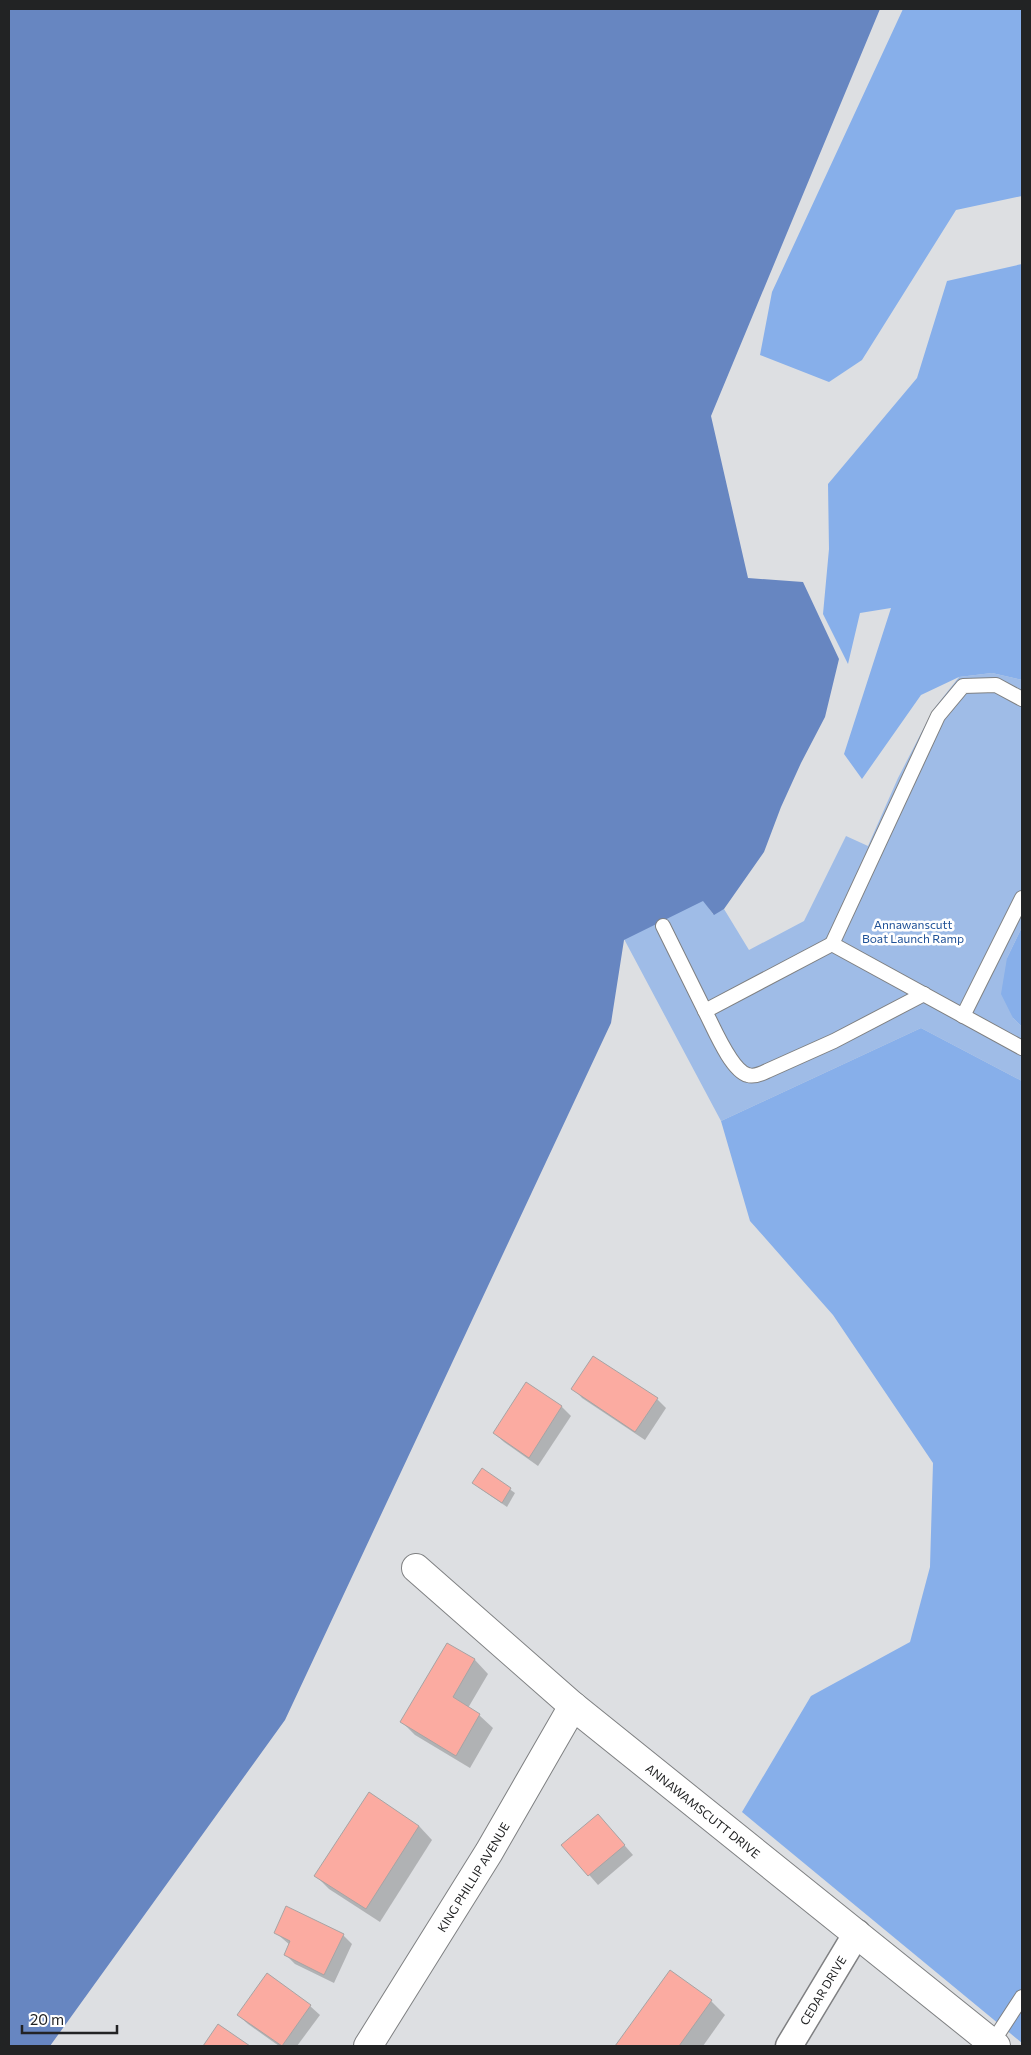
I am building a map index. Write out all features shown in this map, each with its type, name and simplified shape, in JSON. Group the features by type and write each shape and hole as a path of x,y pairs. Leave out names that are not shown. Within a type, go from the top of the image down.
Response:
{"street":[{"name":"ANNAWAMSCUTT DRIVE","path":"416,1568 573,1706 994,2044"},
{"name":"KING PHILLIP AVENUE","path":"368,2046 489,1852 573,1706"},
{"name":"CEDAR DRIVE","path":"789,2046 857,1933"}],"lane":[{"path":"705,1011 832,944 938,716 963,686 996,685 1022,699"},
{"path":"963,1016 1022,898"},
{"path":"664,926 705,1011 733,1063 740,1071 748,1075 757,1075 834,1041 924,994"},
{"path":"832,944 1022,1048"},
{"path":"994,2044 1022,1997"}],"green space":[{"name":"Annawanscutt Boat Launch Ramp","path":"992,673 1022,680 1022,927 1007,958 1013,1018 1022,1027 1022,1081 921,1028 721,1121 624,939 703,900 713,914 724,909 749,950 804,921 846,836 868,846 898,778 933,710 959,677"}],"shaded area":[{"path":"9,9 880,9 711,416 748,578 803,582 839,659 825,717 781,807 764,852 724,909 714,915 703,901 624,940 611,1023 285,1720 50,2046 9,2046"},
{"path":"903,9 1022,9 1022,196 956,210 862,360 829,382 760,355 772,292"},
{"path":"1022,264 1022,680 992,673 959,677 921,695 862,779 844,754 891,608 860,613 848,664 823,614 829,549 828,484 917,378 947,281"},
{"path":"1022,927 1022,1027 1013,1018 1001,994 1007,958"},
{"path":"921,1028 1022,1081 1022,2043 742,1812 811,1696 910,1642 930,1567 933,1463 833,1315 750,1221 721,1121"}],"building":[{"path":"593,1356 658,1398 635,1432 571,1389"},
{"path":"526,1382 562,1406 529,1458 493,1433"},
{"path":"482,1468 511,1488 502,1503 472,1483"},
{"path":"447,1643 475,1659 453,1697 480,1714 456,1756 400,1722"},
{"path":"369,1792 419,1826 366,1909 314,1876"},
{"path":"598,1814 625,1845 588,1876 561,1845"},
{"path":"286,1906 344,1934 324,1975 284,1955 290,1941 274,1933"},
{"path":"670,1970 712,2000 679,2046 615,2046"},
{"path":"267,1973 311,2005 282,2046 237,2015"},
{"path":"218,2024 250,2046 203,2046"}]}
